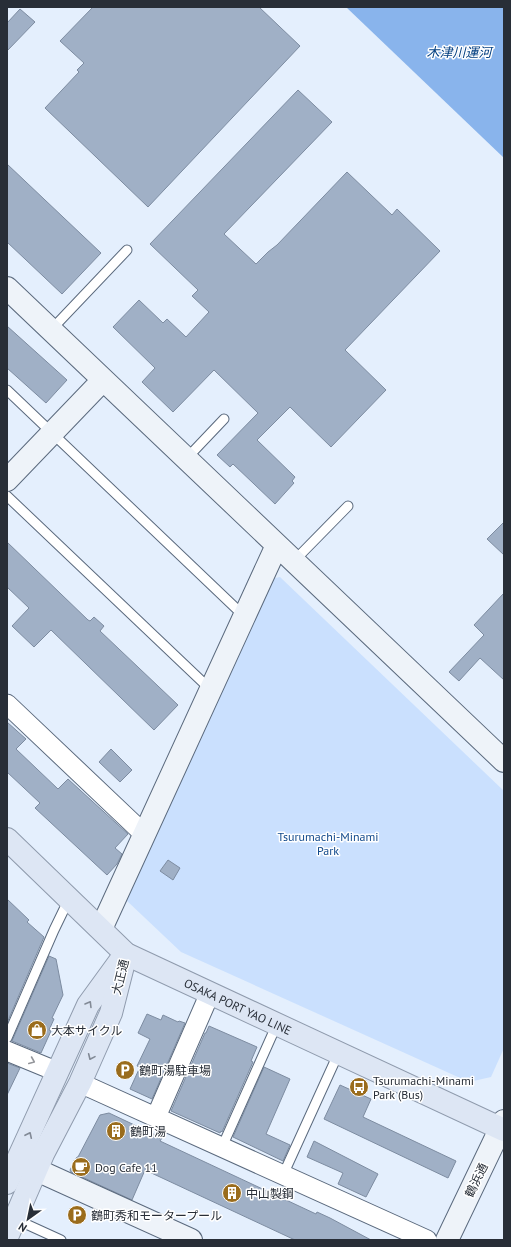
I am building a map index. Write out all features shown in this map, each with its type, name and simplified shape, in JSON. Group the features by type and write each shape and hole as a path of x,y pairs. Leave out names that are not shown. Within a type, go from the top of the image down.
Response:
{"main road":[{"name":"OSAKA PORT YAO LINE","path":"7,839 126,954 503,1126"},
{"name":"大正通","path":"11,1228 20,1163 58,1072 88,1005 126,954"},
{"name":"大正通","path":"7,1183 20,1163 80,1083 111,1012 126,954"}],"street":[{"path":"7,288 504,761"},
{"path":"7,480 104,380"},
{"path":"101,929 277,545"},
{"path":"7,704 144,834"},
{"path":"156,1117 210,993"},
{"path":"7,1051 58,1072"},
{"path":"80,1083 427,1240"},
{"name":"鶴浜通","path":"447,1240 503,1126"},
{"path":"20,1163 191,1240"}],"lane":[{"path":"51,330 127,250"},
{"path":"7,390 244,616"},
{"path":"186,459 224,419"},
{"path":"7,496 211,690"},
{"path":"294,561 348,506"},
{"path":"7,1038 69,899"},
{"path":"222,1147 277,1024"},
{"path":"283,1175 339,1052"},
{"path":"11,1228 61,1240"}],"green space":[{"name":"Tsurumachi-Minami Park","path":"280,577 504,791 504,1048 491,1077 469,1082 181,952 126,900 271,579"}],"water":[{"name":"木津川運河","path":"346,7 504,7 504,158"}],"building":[{"path":"93,7 259,7 300,46 148,207 45,108 79,72 77,70 84,63 60,41"},
{"path":"20,9 35,22 7,51 7,23"},
{"path":"298,90 332,122 224,234 256,264 277,245 347,172 392,215 397,209 440,251 345,350 386,390 331,447 290,407 257,440 295,477 292,481 294,483 275,504 233,464 230,467 217,455 258,413 214,370 173,412 142,382 155,368 113,327 139,300 163,323 167,319 186,337 209,312 192,296 198,290 150,244"},
{"path":"7,164 101,253 62,294 7,242"},
{"path":"7,326 67,380 46,403 7,368"},
{"path":"504,522 504,555 487,539"},
{"path":"7,542 88,620 90,621 94,617 104,626 100,631 178,705 154,730 51,630 34,647 12,626 29,608 7,587"},
{"path":"504,593 504,680 480,658 459,681 449,672 484,635 474,625"},
{"path":"7,722 26,739 16,749 58,789 68,779 128,834 115,848 122,854 117,864 107,875 35,808 40,803 7,772"},
{"path":"111,749 132,770 120,782 99,762"},
{"path":"168,860 180,868 173,880 160,871"},
{"path":"7,899 29,920 27,922 44,937 7,1023"},
{"path":"49,956 56,959 63,995 52,1018 54,1019 49,1030 51,1031 41,1053 12,1041"},
{"path":"147,1014 161,1020 163,1015 178,1022 185,1023 152,1099 130,1089 140,1067 137,1066 150,1039 138,1033"},
{"path":"209,1026 257,1047 251,1061 253,1062 222,1132 221,1131 220,1133 171,1111"},
{"path":"7,1063 20,1068 7,1095"},
{"path":"264,1067 290,1079 266,1134 290,1145 283,1161 233,1137"},
{"path":"340,1085 371,1099 363,1117 456,1161 448,1178 324,1119"},
{"path":"109,1113 162,1138 160,1141 316,1214 317,1212 330,1218 371,1240 295,1240 145,1170 132,1200 71,1172 70,1170 100,1115"},
{"path":"314,1141 378,1174 366,1197 338,1184 343,1173 307,1157"}],"place":[{"name":"大本サイクル","path":"37,1030"},
{"name":"鶴町湯駐車場","path":"125,1070"},
{"name":"Tsurumachi-Minami Park (Bus)","path":"359,1087"},
{"name":"鶴町湯","path":"116,1131"},
{"name":"Dog Cafe 11","path":"81,1167"},
{"name":"中山製鋼","path":"232,1193"},
{"name":"鶴町秀和モータープール","path":"77,1215"}]}
